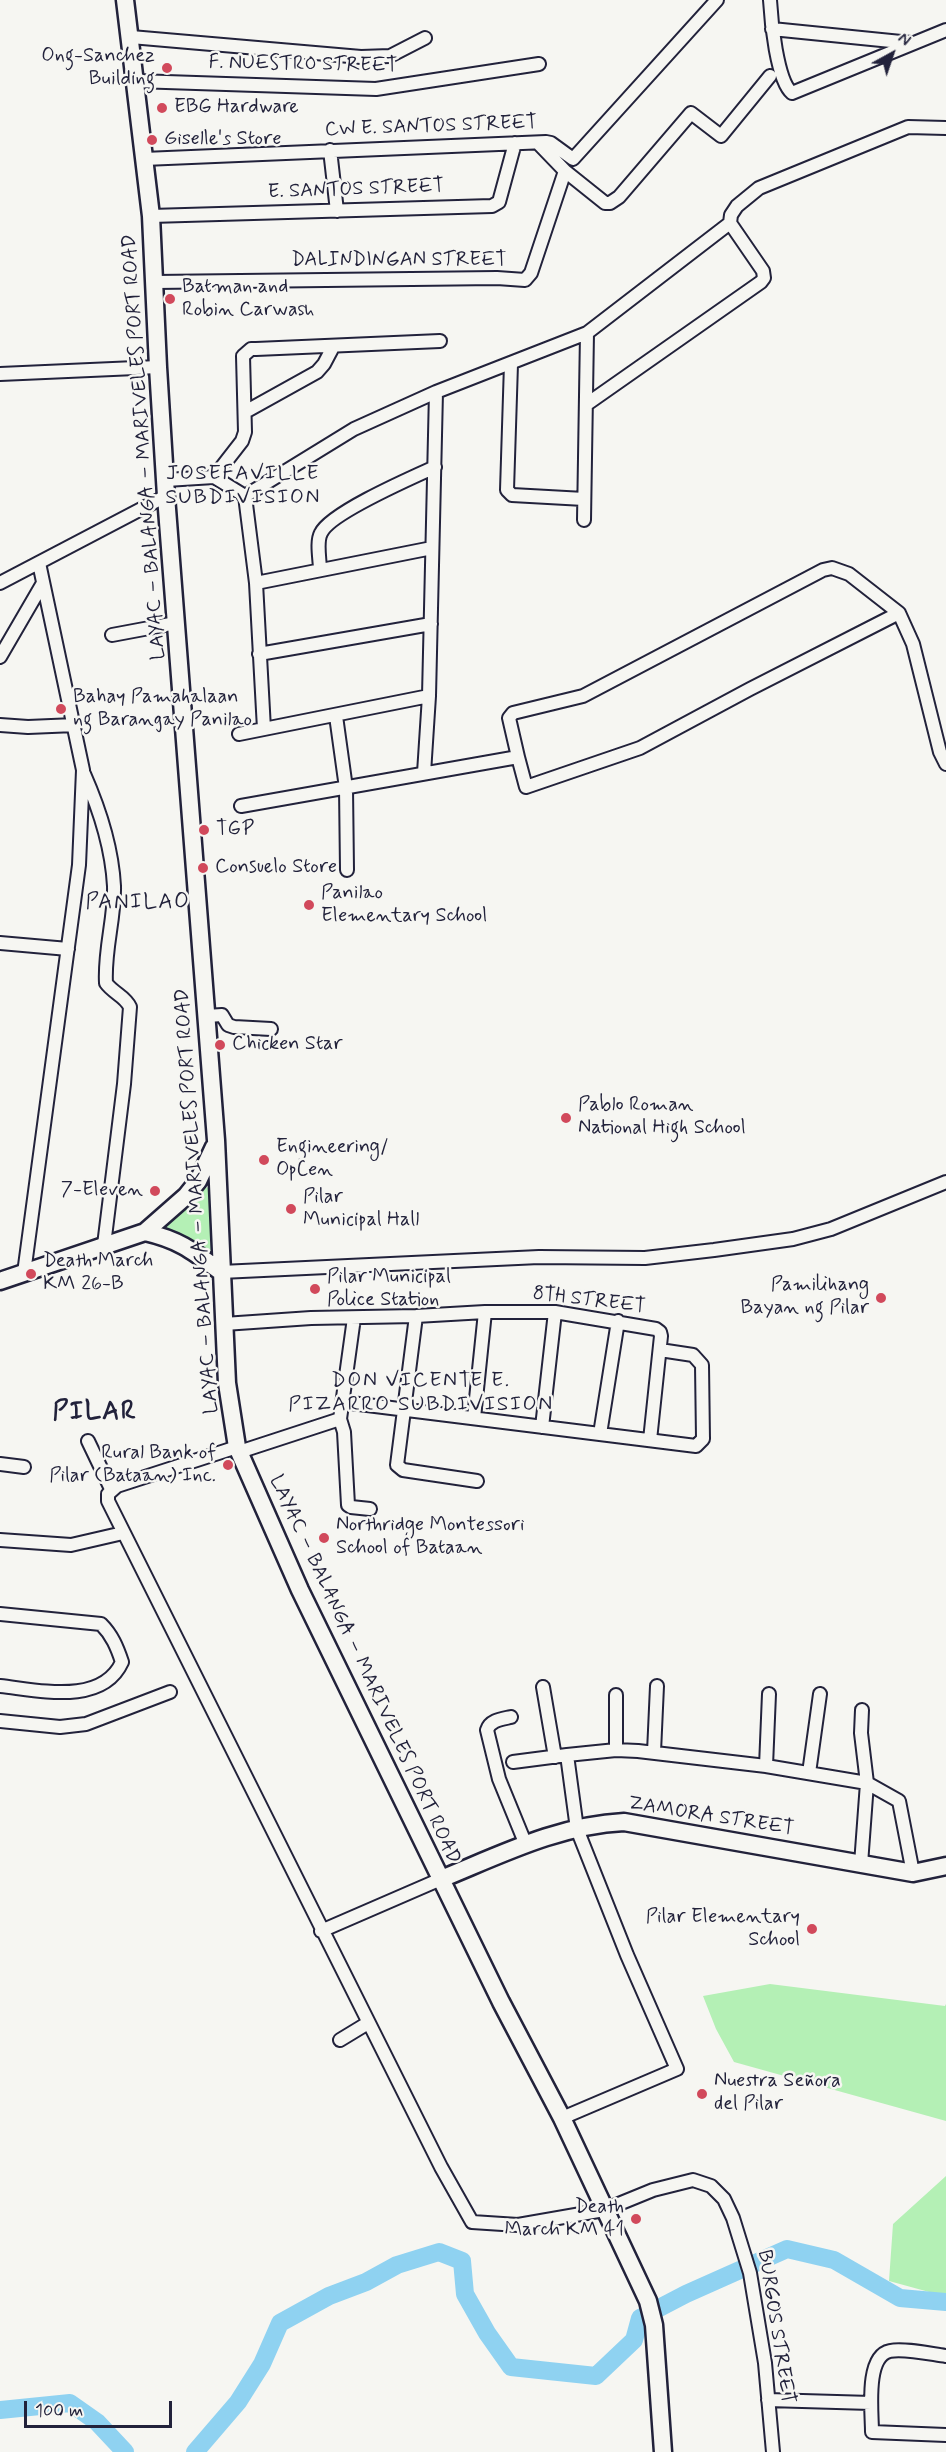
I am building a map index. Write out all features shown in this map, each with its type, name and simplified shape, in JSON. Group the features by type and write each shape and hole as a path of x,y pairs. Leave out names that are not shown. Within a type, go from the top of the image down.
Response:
{"main road":[{"name":"LAYAC – BALANGA – MARIVELES PORT ROAD","path":"125,0 151,216 166,488 216,1140 228,1388 238,1449 300,1590 501,2002 562,2118 648,2301 654,2325 663,2452"},
{"path":"0,1281 145,1232 175,1207 198,1181 211,1156 216,1140"},
{"path":"145,1232 168,1237 190,1248 221,1272"},
{"name":"ZAMORA STREET","path":"441,1879 526,1845 577,1828 606,1823 641,1824 913,1873 946,1866"}],"street":[{"name":"CW E. SANTOS STREET","path":"144,159 538,142 551,143 573,159 717,0"},
{"path":"770,0 772,28 784,82 792,93 946,30"},
{"path":"772,28 913,43"},
{"path":"131,37 361,57 390,56 425,38"},
{"name":"F. NUESTRO STREET","path":"136,81 376,89 539,64"},
{"path":"538,142 565,171 605,203 610,203 619,197 691,113 721,136 770,76"},
{"path":"587,404 761,282 764,278 763,271 730,223 731,215 737,206 759,189 908,127 946,128"},
{"name":"E. SANTOS STREET","path":"151,216 492,206 499,202 515,143"},
{"path":"330,150 337,210"},
{"name":"DALINDINGAN STREET","path":"155,282 497,278 525,280 531,273 565,171"},
{"path":"245,496 354,429 436,392 587,333 730,223"},
{"path":"584,520 587,333"},
{"path":"0,583 39,563 166,488 214,477 242,441 245,412 243,356 247,352 256,349 440,341"},
{"path":"245,412 317,372 333,347"},
{"path":"511,363 507,490 509,493 584,499"},
{"path":"0,374 158,367"},
{"path":"424,773 429,696 436,392"},
{"path":"320,570 320,537 328,525 364,501 435,467"},
{"path":"214,477 245,496"},
{"path":"245,496 255,583 264,729"},
{"path":"255,583 432,548"},
{"path":"39,563 83,770 104,830 114,886 106,983 110,989 127,1000 130,1007 124,1084 104,1245"},
{"path":"899,614 640,747 526,787 510,726 509,718 513,713 583,696 824,570 832,568 849,574 899,614 913,644 940,752 946,764"},
{"path":"0,657 43,583"},
{"path":"112,635 176,623"},
{"path":"259,654 431,624"},
{"path":"239,734 429,696"},
{"path":"336,716 346,788 347,870"},
{"path":"0,725 28,727 75,725"},
{"path":"241,806 518,757"},
{"path":"24,1273 79,865 83,770"},
{"path":"0,943 68,949"},
{"path":"207,1016 222,1015 228,1024 234,1027 271,1029"},
{"path":"221,1272 538,1257 645,1258 714,1250 793,1239 831,1229 946,1182"},
{"path":"474,1418 486,1312"},
{"path":"542,1427 555,1312"},
{"name":"8TH STREET","path":"224,1324 311,1318 555,1312 618,1321 660,1332 660,1350"},
{"path":"416,1316 397,1465 403,1470 477,1481"},
{"path":"354,1318 340,1419 344,1432 347,1501 351,1507 370,1509"},
{"path":"600,1434 618,1321"},
{"path":"343,1402 696,1446 703,1439 702,1365 693,1355 660,1350 650,1440"},
{"path":"340,1419 111,1489 108,1501 321,1931 441,2167 472,2222 518,2225 604,2210"},
{"path":"88,1442 111,1489"},
{"path":"0,1464 24,1467"},
{"path":"0,1540 71,1545 123,1533"},
{"path":"0,1614 100,1624 108,1631 115,1643 122,1662 114,1676 106,1683 74,1692 0,1686"},
{"path":"654,1752 657,1686"},
{"path":"543,1687 577,1828 627,1955 677,2069 562,2118"},
{"path":"0,1721 60,1727 86,1724 170,1692"},
{"path":"766,1766 769,1694"},
{"path":"809,1773 820,1694"},
{"path":"616,1695 616,1750"},
{"path":"861,1864 867,1783 861,1733 862,1710"},
{"path":"511,1717 494,1721 488,1725 487,1730 499,1779 526,1845"},
{"path":"513,1762 616,1750 654,1752 766,1766 867,1783 899,1801 913,1873"},
{"path":"321,1931 441,1879"},
{"path":"340,2040 368,2023"},
{"name":"BURGOS STREET","path":"604,2210 653,2190 693,2180 711,2186 724,2199 744,2250 750,2273 765,2363 773,2452"},
{"path":"946,2356 891,2350 882,2355 873,2367 872,2403 872,2432 946,2436"},
{"path":"768,2400 872,2403"}],"green space":[{"path":"201,1186 209,1188 211,1259 183,1235 154,1230"},
{"path":"770,1984 945,2006 946,2004 946,2121 734,2062 716,2029 703,1996"},
{"path":"946,2176 946,2293 940,2295 889,2281 893,2224"}],"waterway":[{"path":"195,2452 238,2402 262,2364 280,2323 329,2296 366,2282 397,2265 439,2252 462,2261 465,2294 487,2333 511,2367 596,2376 634,2340 640,2318 686,2294 787,2249 834,2260 900,2298 946,2302"},
{"path":"0,2410 70,2403 97,2422 125,2452"}],"place":[{"name":"Ong-Sanchez Building","path":"167,68"},
{"name":"EBG Hardware","path":"162,108"},
{"name":"Giselle's Store","path":"152,140"},
{"name":"Batman and Robin Carwash","path":"170,299"},
{"name":"Bahay Pamahalaan ng Barangay Panilao","path":"61,709"},
{"name":"TGP","path":"204,830"},
{"name":"Consuelo Store","path":"203,868"},
{"name":"Panilao Elementary School","path":"309,905"},
{"name":"Chicken Star","path":"220,1045"},
{"name":"Pablo Roman National High School","path":"566,1118"},
{"name":"Engineering/ OpCen","path":"264,1160"},
{"name":"7-Eleven","path":"155,1191"},
{"name":"Pilar Municipal Hall","path":"291,1209"},
{"name":"Death March KM 26-B","path":"31,1274"},
{"name":"Pilar Municipal Police Station","path":"315,1289"},
{"name":"Pamilihang Bayan ng Pilar","path":"881,1298"},
{"name":"Rural Bank of Pilar (Bataan) Inc.","path":"228,1465"},
{"name":"Northridge Montessori School of Bataan","path":"324,1538"},
{"name":"Pilar Elementary School","path":"812,1929"},
{"name":"Nuestra Señora del Pilar","path":"702,2094"},
{"name":"Death March KM 41","path":"636,2219"}],"district":[{"name":"JOSEFAVILLE SUBDIVISION","path":"243,487"},
{"name":"PANILAO","path":"138,903"},
{"name":"DON VICENTE E. PIZARRO SUBDIVISION","path":"421,1394"},
{"name":"PILAR","path":"95,1414"}]}
